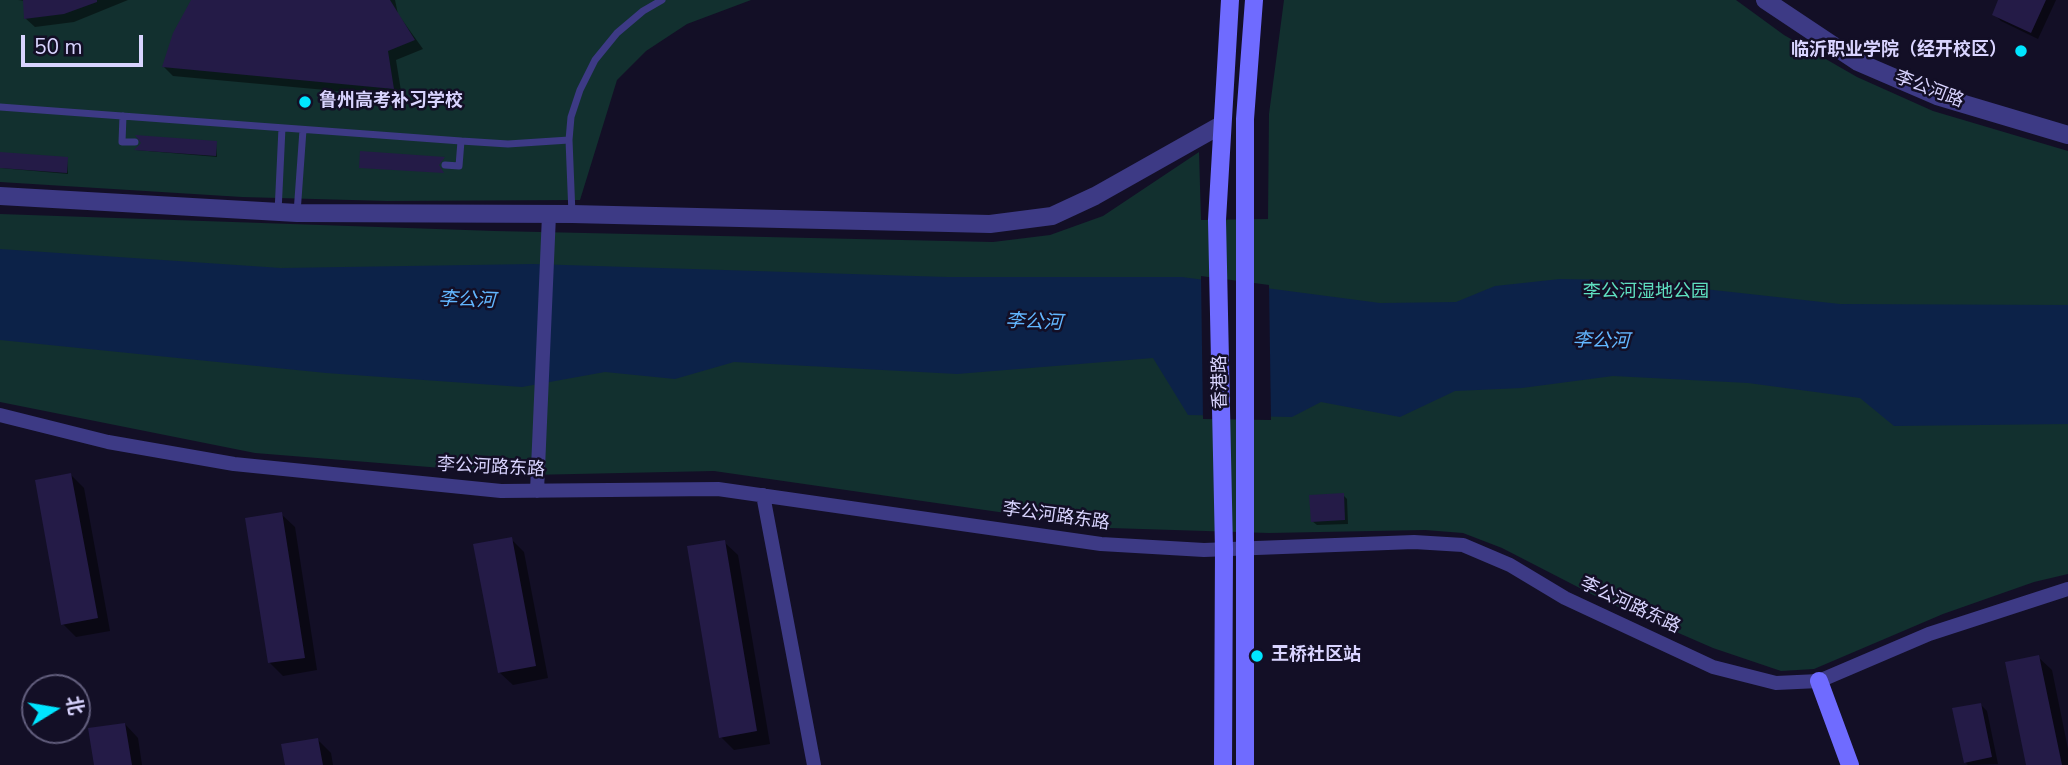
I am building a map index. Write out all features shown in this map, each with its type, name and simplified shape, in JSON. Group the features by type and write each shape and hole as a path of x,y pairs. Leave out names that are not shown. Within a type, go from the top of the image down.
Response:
{"main road":[{"name":"香港路","path":"1223,765 1224,549 1217,220 1230,0"},
{"name":"香港路","path":"1245,765 1245,120 1254,0"},
{"path":"1819,681 1850,765"}],"street":[{"name":"李公河路","path":"1765,0 1858,62 1937,96 2068,135"},
{"path":"0,196 297,213 572,215 990,224 1052,216 1095,196 1221,125"},
{"path":"537,491 549,215"},
{"name":"李公河路东路","path":"0,415 108,442 234,464 501,491 718,489 1101,544 1247,550 1414,542 1463,545 1510,565 1565,598 1713,667 1776,683 1819,681 1929,634 2068,589"},
{"path":"763,495 814,765"}],"lane":[{"path":"572,215 569,140 571,117 595,60 617,33 642,11 662,0"},
{"path":"0,107 461,141 536,144 569,140"},
{"path":"123,116 122,142 135,142"},
{"path":"278,212 282,128"},
{"path":"297,213 303,130"},
{"path":"445,165 459,166 461,141"}],"green space":[{"name":"鲁州高考补习学校","path":"0,0 751,0 687,24 646,51 617,80 580,200 387,201 242,197 0,182"},
{"name":"李公河湿地公园","path":"1284,0 1736,0 1784,35 1857,77 1933,111 2068,151 2068,574 2034,582 1943,614 1814,669 1781,671 1713,648 1605,601 1502,548 1463,533 1425,530 1269,533 1110,528 714,471 529,475 255,453 0,402 0,214 495,231 993,242 1050,235 1103,216 1199,152 1201,220 1268,219 1269,114"}],"water":[{"name":"李公河","path":"0,249 281,268 533,264 947,277 1182,277 1380,303 1456,302 1495,286 1560,279 1623,280 1840,304 2068,305 2068,424 1894,426 1860,398 1748,383 1613,376 1522,388 1455,391 1400,417 1321,402 1292,417 1188,415 1153,358 957,374 734,362 675,379 605,372 522,387 326,373 0,340"}],"pier":[{"path":"1201,276 1269,285 1271,420 1203,419"}],"building":[{"path":"23,0 97,2 64,14 24,19"},
{"path":"191,0 390,0 415,40 388,51 394,89 162,67 173,33"},
{"path":"1998,0 2046,0 2031,33 1992,15"},
{"path":"135,135 217,141 216,156 134,150 141,143"},
{"path":"360,151 445,157 439,165 444,173 359,168"},
{"path":"0,152 68,157 67,173 0,168"},
{"path":"71,473 98,618 61,625 35,480"},
{"path":"1344,493 1345,520 1311,522 1309,495"},
{"path":"282,512 305,658 268,663 245,518"},
{"path":"512,537 536,666 498,673 473,544"},
{"path":"725,540 757,731 719,738 687,546"},
{"path":"2039,655 2062,765 2026,765 2005,662"},
{"path":"1981,703 1992,757 1964,763 1952,708"},
{"path":"125,723 132,765 94,765 91,728"},
{"path":"318,738 323,765 285,765 281,744"}],"place":[{"name":"临沂职业学院（经开校区）","path":"2021,51"},
{"name":"鲁州高考补习学校","path":"305,102"},
{"name":"王桥社区站","path":"1257,656"}]}
